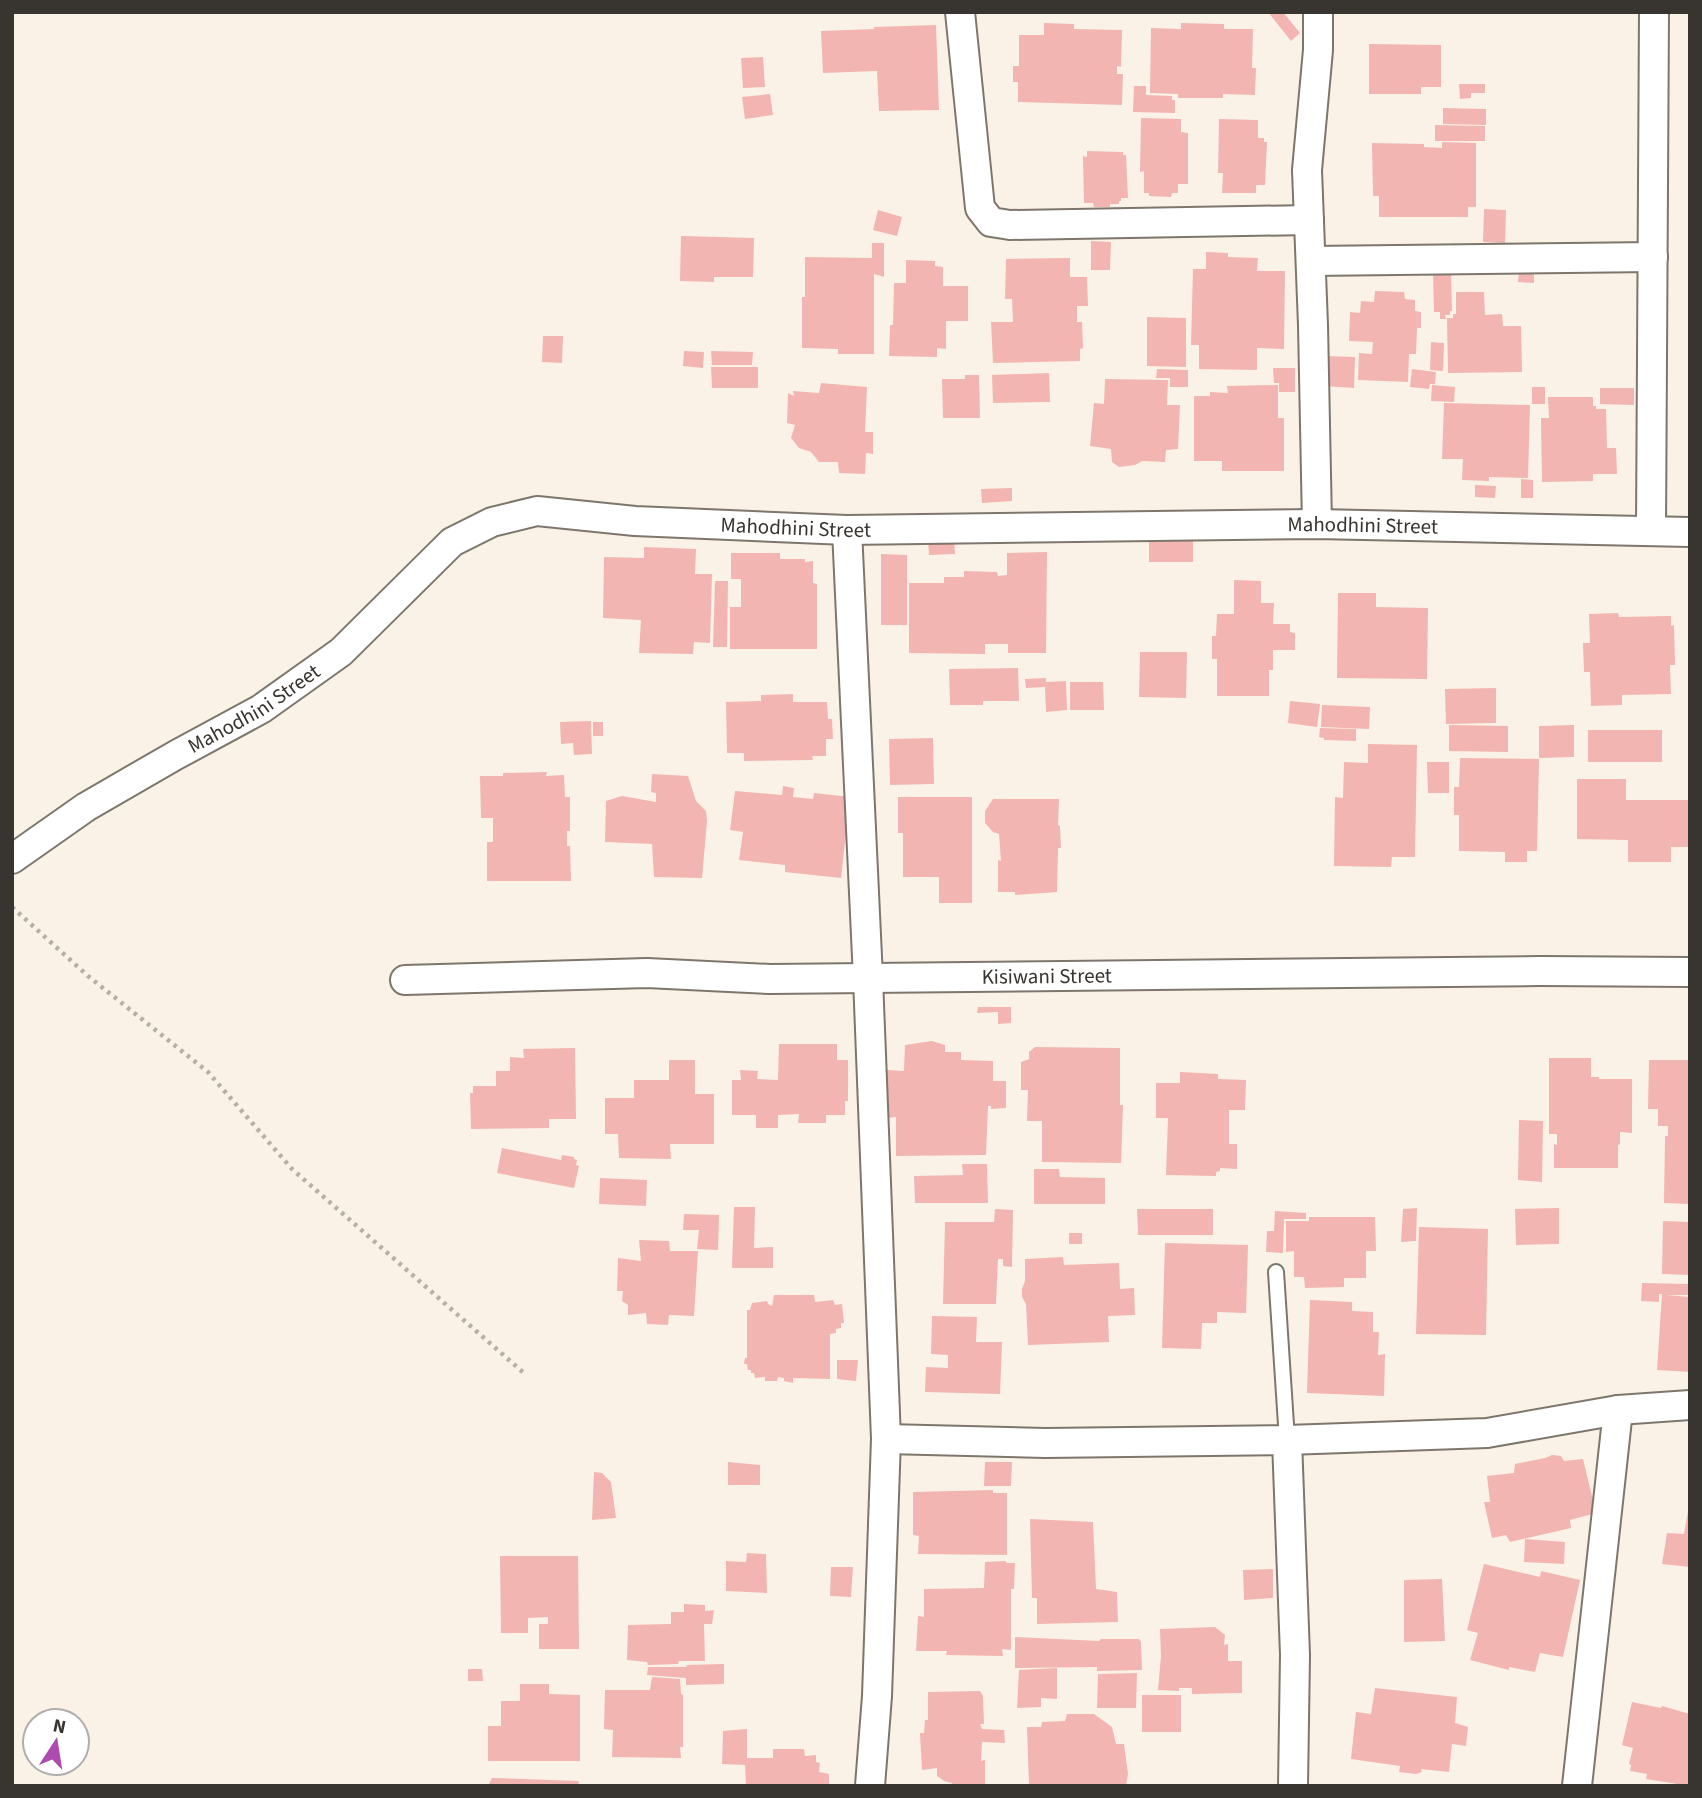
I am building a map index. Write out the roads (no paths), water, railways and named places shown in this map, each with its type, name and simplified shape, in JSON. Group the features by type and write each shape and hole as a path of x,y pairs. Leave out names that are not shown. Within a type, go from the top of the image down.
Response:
{"street":[{"path":"960,12 980,208 991,222 1010,225 1309,220"},
{"path":"1317,523 1307,170 1318,50 1318,12"},
{"path":"1651,531 1654,12"},
{"path":"1311,261 1653,257"},
{"name":"Mahodhini Street","path":"12,859 86,807 261,709 341,652 452,542 492,522 537,511 635,521 847,530 1317,523 1690,532"},
{"path":"847,530 886,1439 877,1696 870,1786"},
{"name":"Kisiwani Street","path":"405,980 647,974 770,979 1539,971 1690,972"},
{"path":"886,1439 1045,1443 1287,1440 1487,1433 1618,1410 1690,1405"},
{"path":"1577,1786 1618,1410"},
{"path":"1287,1440 1295,1655 1293,1786"}],"lane":[{"path":"1276,1272 1287,1440"}]}
